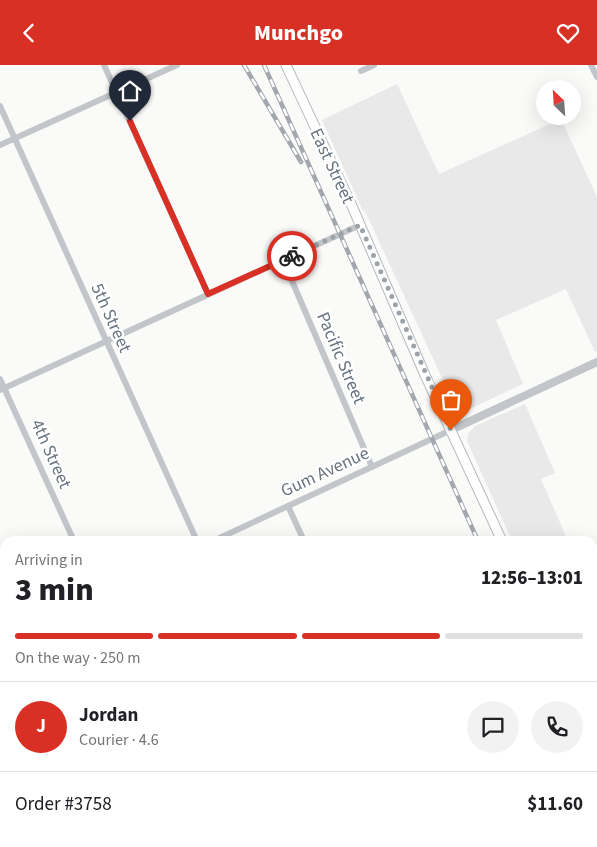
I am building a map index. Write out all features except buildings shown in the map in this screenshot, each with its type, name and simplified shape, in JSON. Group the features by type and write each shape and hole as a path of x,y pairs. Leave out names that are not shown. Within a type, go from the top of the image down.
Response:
{"main road":[{"name":"East Street","path":"286,65 500,536"}],"street":[{"path":"104,65 208,294"},
{"path":"0,145 177,65"},
{"path":"361,71 374,65"},
{"path":"592,65 597,77"},
{"name":"5th Street","path":"0,106 195,536"},
{"path":"2,389 360,225"},
{"name":"Pacific Street","path":"282,260 372,467"},
{"path":"451,430 597,362"},
{"name":"4th Street","path":"0,379 2,389 72,536"},
{"name":"Gum Avenue","path":"224,536 451,430"},
{"path":"288,506 302,536"}],"shaded area":[{"path":"397,84 439,174 548,125 564,125 597,197 597,351 595,352 566,289 496,320 523,384 463,412 459,411 365,211 370,208 363,211 322,120"},
{"path":"525,404 555,473 541,479 566,536 510,536 467,441 468,434 475,426"}],"railway":[{"path":"244,65 301,162"},
{"path":"264,65 476,536"}],"way so far":[{"path":"292,256 360,225 451,430"}],"route":[{"path":"130,121 208,294 292,256"}]}
